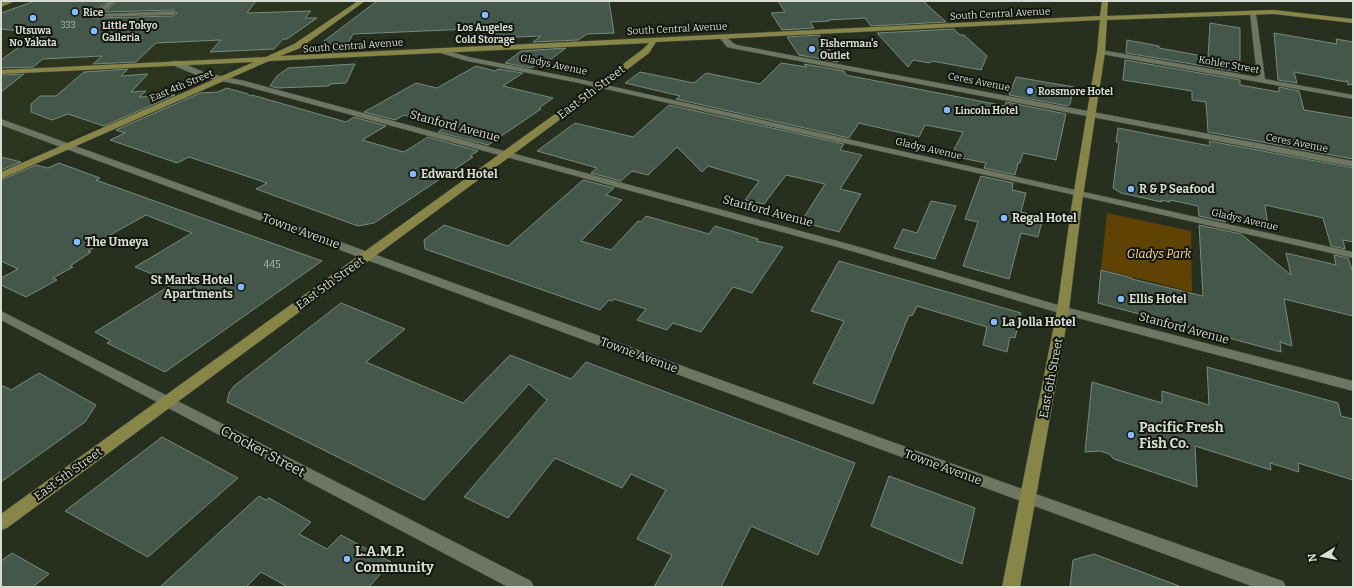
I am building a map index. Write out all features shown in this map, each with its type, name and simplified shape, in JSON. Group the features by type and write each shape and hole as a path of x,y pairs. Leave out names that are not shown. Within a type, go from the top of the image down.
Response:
{"main road":[{"path":"1,5 12,1"},
{"name":"East 4th Street","path":"1,176 268,59 313,36 362,1"},
{"name":"East 6th Street","path":"1011,587 1063,310 1077,203 1080,193 1101,52 1105,1"},
{"name":"South Central Avenue","path":"1,72 486,47 1104,18 1290,13 1353,21"},
{"name":"East 5th Street","path":"1,523 601,86 646,51 654,39"}],"street":[{"path":"113,1 94,16 173,13"},
{"path":"1253,13 1261,80"},
{"name":"Ceres Avenue","path":"722,36 730,45 736,47 1353,164"},
{"path":"486,47 492,57 500,64"},
{"name":"Gladys Avenue","path":"440,50 467,59 500,64 601,86 1353,255"},
{"name":"Kohler Street","path":"1101,52 1353,97"},
{"name":"Stanford Avenue","path":"176,64 189,70 508,154 852,248 1063,310 1353,386"},
{"name":"Towne Avenue","path":"1,122 368,255 1028,498 1277,587"},
{"name":"Crocker Street","path":"1,315 525,587"}],"shaded area":[{"path":"1,1 355,1 302,38 1,168"}],"green space":[{"name":"Gladys Park","path":"1107,213 1191,231 1192,292 1101,269"}],"building":[{"path":"35,1 107,1 91,14 92,18 173,16 177,13 173,10 105,12 117,1 256,1 247,13 311,11 305,18 317,18 287,39 283,39 274,49 210,52 221,40 156,43 136,62 93,64 102,56 43,59 33,67 1,68 1,60 38,33 1,29 1,13"},
{"name":"Los Angeles Cold Storage","path":"377,1 609,1 614,33 587,34 578,40 533,42 541,36 468,39 471,29 353,34 344,51 333,52 320,44"},
{"path":"778,1 923,1 946,22 871,26 865,18 810,22 814,28 782,30 771,13 785,12"},
{"path":"1210,23 1240,28 1240,72 1126,53 1127,40 1159,46 1159,48 1208,57"},
{"path":"954,29 960,35 964,35 987,56 981,70 932,61 930,63 913,60 908,67 877,33"},
{"path":"1274,33 1337,44 1336,39 1353,42 1353,84 1348,85 1347,80 1346,82 1294,72 1297,83 1278,80"},
{"path":"819,35 838,62 799,55 787,37"},
{"path":"566,48 543,65 538,64 531,68 505,63 521,51"},
{"path":"1125,60 1240,80 1240,85 1279,92 1279,87 1299,91 1304,110 1353,118 1353,159 1208,132 1206,102 1192,100 1192,91 1123,80"},
{"path":"781,63 807,67 804,64 844,71 846,75 1005,106 1006,102 1066,114 1056,160 1023,153 1020,163 1018,163 1015,175 984,168 986,163 951,156 963,132 925,125 919,137 859,123 849,138 676,99 680,96 625,83 640,72 694,83 706,73 760,84"},
{"path":"355,64 346,83 330,84 329,86 277,88 270,86 277,76 288,68"},
{"path":"476,66 495,71 498,69 523,73 503,86 553,98 539,108 541,109 488,145 438,132 446,127 404,115 395,120 364,112 416,83 437,88"},
{"path":"128,69 121,76 148,74 131,92 146,91 139,97 175,95 104,126 68,114 52,120 31,112 31,104 40,96 56,96 84,72"},
{"path":"24,74 1,92 1,75"},
{"name":"Rossmore Hotel","path":"1016,77 1074,87 1070,104 1068,106 1009,95"},
{"path":"227,88 248,94 250,96 252,95 346,122 354,117 386,126 362,140 404,152 428,137 478,151 470,156 473,157 374,223 358,226 256,189 267,183 189,157 177,163 110,140 125,133 116,130 200,93 218,92"},
{"path":"669,105 844,144 840,150 862,155 840,189 861,194 839,232 801,222 825,184 786,175 764,204 745,200 759,181 708,166 702,172 677,147 648,175 632,171 621,181 591,173 597,168 537,151 575,123 633,137"},
{"path":"1118,128 1210,146 1209,141 1353,168 1353,242 1343,240 1345,249 1331,246 1323,218 1265,205 1268,226 1217,215 1226,222 1199,216 1198,206 1170,200 1170,202 1161,200 1162,202 1121,193 1113,188 1119,142 1116,142"},
{"path":"1,157 21,162 1,170"},
{"path":"59,163 100,178 96,180 322,261 165,372 107,343 111,341 95,332 174,283 135,267 192,233 146,215 110,235 112,236 99,243 101,244 88,251 91,252 70,266 73,267 53,278 57,280 26,297 1,285 1,278 18,269 1,261 1,180 36,165 48,168"},
{"path":"981,176 1013,183 1012,190 1026,193 1021,212 1043,217 1038,237 1021,233 1009,279 963,266 978,222 965,219"},
{"path":"583,180 614,188 606,195 622,200 581,241 611,250 638,221 641,222 646,216 709,234 715,226 758,239 757,241 783,247 752,293 733,287 701,332 673,323 667,330 637,320 646,309 614,299 612,301 609,300 600,310 425,249 424,240 444,225 508,246"},
{"path":"931,201 956,206 935,259 894,248 903,229 917,233"},
{"path":"1199,225 1241,234 1291,275 1286,253 1336,265 1334,255 1348,258 1353,273 1353,316 1284,299 1292,346 1280,342 1281,352 1098,303 1101,270 1203,296"},
{"path":"839,261 1021,313 1015,338 1010,337 1007,352 983,345 987,327 917,306 912,316 909,315 873,404 813,383 844,321 811,311"},
{"path":"341,303 405,329 366,362 463,403 510,355 571,379 586,362 855,463 818,555 751,526 721,587 654,587 672,555 637,539 666,490 631,474 622,488 555,458 508,518 464,497 547,400 529,384 424,500 227,402 229,393 234,386"},
{"path":"1207,367 1338,403 1341,416 1353,419 1353,480 1298,463 1299,472 1270,463 1271,470 1195,446 1197,487 1114,459 1109,454 1100,451 1085,452 1092,382 1162,403 1162,391 1209,405"},
{"path":"39,373 96,405 85,422 1,482 1,385 11,390"},
{"path":"162,437 238,478 148,557 65,511"},
{"path":"889,476 975,508 962,564 871,526"},
{"path":"259,496 266,500 269,498 311,522 299,534 327,549 341,535 391,562 369,587 288,587 261,572 246,587 160,587"},
{"path":"12,553 49,574 33,587 1,587 1,561"},
{"path":"1094,554 1179,587 1070,587 1073,560"}],"place":[{"name":"Rice","path":"75,12"},
{"name":"Los Angeles Cold Storage","path":"485,15"},
{"name":"Utsuwa No Yakata","path":"33,18"},
{"name":"Little Tokyo Galleria","path":"94,31"},
{"name":"Fisherman's Outlet","path":"812,49"},
{"name":"Rossmore Hotel","path":"1030,91"},
{"name":"Lincoln Hotel","path":"947,110"},
{"name":"Edward Hotel","path":"413,174"},
{"name":"R & P Seafood","path":"1131,189"},
{"name":"Regal Hotel","path":"1004,218"},
{"name":"The Umeya","path":"77,242"},
{"name":"St Marks Hotel Apartments","path":"241,287"},
{"name":"Ellis Hotel","path":"1121,299"},
{"name":"La Jolla Hotel","path":"994,322"},
{"name":"Pacific Fresh Fish Co.","path":"1131,435"},
{"name":"L.A.M.P. Community","path":"347,559"}]}
